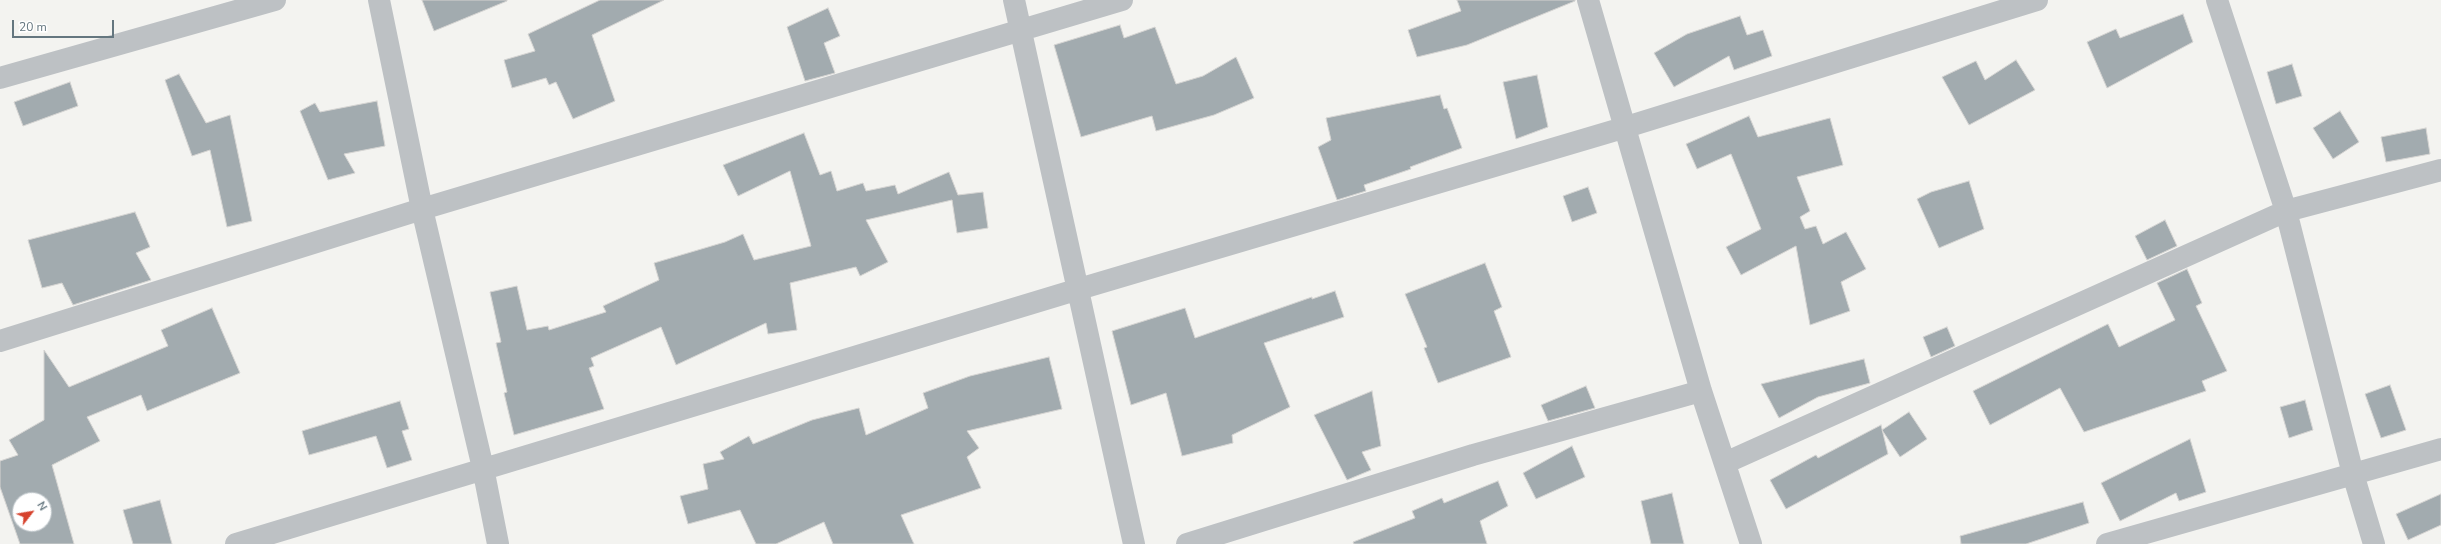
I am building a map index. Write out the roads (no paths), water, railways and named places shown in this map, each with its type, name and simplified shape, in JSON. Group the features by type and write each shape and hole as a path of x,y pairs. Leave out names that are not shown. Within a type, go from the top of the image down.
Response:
{"street":[{"path":"0,78 275,0"},
{"path":"379,0 422,209 483,468 498,544"},
{"path":"1014,0 1022,30 1134,544"},
{"path":"0,341 422,209 1122,0"},
{"path":"1588,0 1623,128 1701,391 1751,544"},
{"path":"236,544 483,468 1079,289 1623,128 2037,0"},
{"path":"2218,0 2286,211 2353,474 2374,544"},
{"path":"1725,462 2286,211 2441,170"},
{"path":"1187,544 1473,455 1701,391"},
{"path":"2107,544 2441,449"}]}
